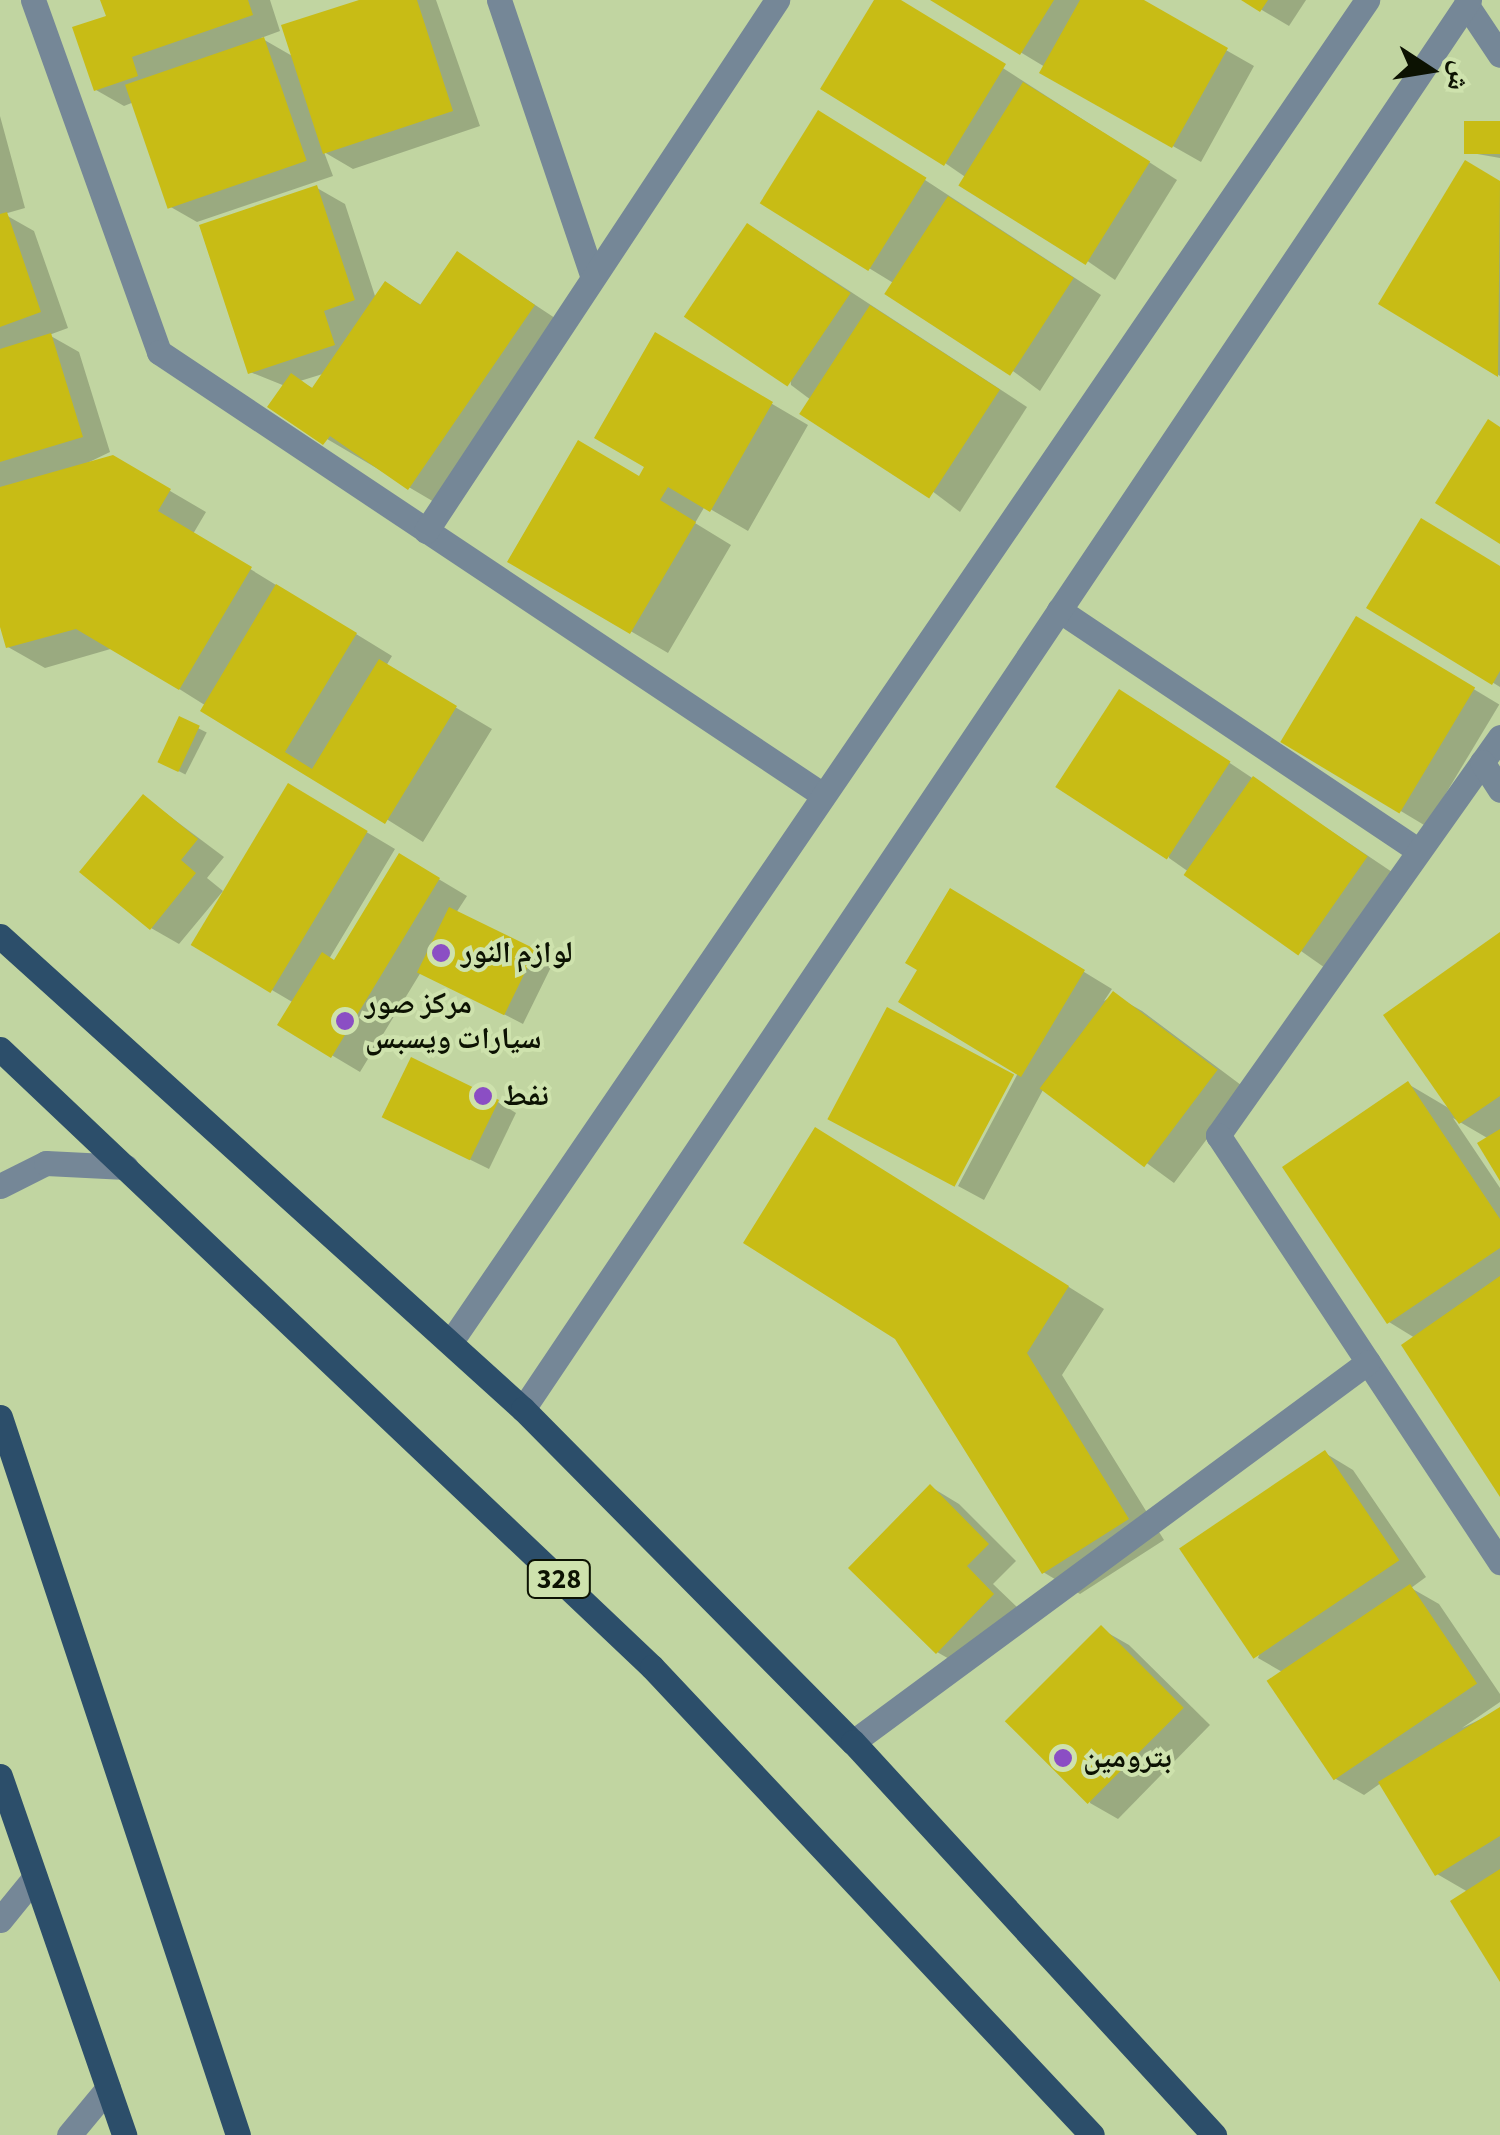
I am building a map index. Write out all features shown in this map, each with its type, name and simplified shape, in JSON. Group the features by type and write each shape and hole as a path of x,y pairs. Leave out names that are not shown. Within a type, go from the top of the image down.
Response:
{"main road":[{"path":"0,936 452,1340 523,1409 853,1742 1214,2135"},
{"name":"328","path":"0,1049 652,1667 1092,2135"},
{"path":"0,1417 238,2135"},
{"path":"0,1776 124,2135"}],"street":[{"path":"33,0 159,352 823,795"},
{"path":"499,0 594,277"},
{"path":"426,531 777,0"},
{"path":"452,1340 1367,0"},
{"path":"523,1409 1468,2 1500,55"},
{"path":"1060,610 1419,850"},
{"path":"1500,737 1218,1135 1500,1562"},
{"path":"1482,762 1500,790"},
{"path":"0,1186 46,1163 126,1167"},
{"path":"853,1742 1368,1362"},
{"path":"0,1920 35,1877"},
{"path":"69,2135 108,2088"}],"building":[{"path":"100,0 248,0 253,15 132,57 138,76 94,91 72,27 106,16"},
{"path":"359,0 417,0 453,111 323,154 281,25"},
{"path":"874,0 901,0 1006,64 944,166 820,89"},
{"path":"930,0 1054,0 1020,55"},
{"path":"1080,0 1144,0 1228,48 1172,148 1039,73"},
{"path":"1241,0 1268,0 1260,12"},
{"path":"264,37 307,161 168,209 125,85"},
{"path":"1023,82 1150,161 1086,265 958,185"},
{"path":"818,110 927,178 868,271 760,203"},
{"path":"1464,121 1500,121 1500,154 1464,154"},
{"path":"1465,160 1500,181 1498,377 1378,304"},
{"path":"317,185 355,300 324,311 335,345 248,374 199,225"},
{"path":"948,196 1074,278 1010,376 884,294"},
{"path":"7,212 41,312 0,327 0,214"},
{"path":"747,223 851,293 787,387 684,317"},
{"path":"457,251 535,305 408,490 330,436 323,445 267,407 291,373 312,388 385,281 420,305"},
{"path":"870,305 1000,389 929,498 799,414"},
{"path":"655,332 773,402 710,512 668,487 660,500 696,522 630,634 507,562 578,440 639,476 644,467 594,438"},
{"path":"51,333 83,437 0,462 0,349"},
{"path":"1488,419 1500,427 1500,544 1435,503"},
{"path":"113,455 171,489 158,511 252,567 179,690 76,629 6,648 0,627 0,487"},
{"path":"1421,518 1500,566 1500,671 1492,685 1366,608"},
{"path":"276,584 357,633 285,752 312,769 379,659 457,706 385,824 200,711"},
{"path":"1356,616 1475,688 1399,814 1280,742"},
{"path":"1119,689 1231,761 1167,860 1055,787"},
{"path":"179,716 200,726 178,772 157,762"},
{"path":"1253,776 1368,856 1298,955 1184,875"},
{"path":"288,783 368,831 270,993 191,945"},
{"path":"143,794 198,839 181,860 196,873 150,930 79,872"},
{"path":"399,853 440,878 331,1058 277,1025 322,952 334,960"},
{"path":"950,888 1085,970 1021,1077 898,1002 917,970 905,963"},
{"path":"449,907 536,950 504,1015 417,973"},
{"path":"1500,932 1500,1096 1459,1124 1383,1015"},
{"path":"1113,991 1218,1070 1144,1167 1040,1088"},
{"path":"887,1007 1014,1075 955,1187 827,1119"},
{"path":"411,1057 499,1100 470,1160 382,1117"},
{"path":"1408,1081 1500,1219 1500,1248 1387,1324 1282,1167"},
{"path":"815,1127 1069,1286 1027,1353 1129,1519 1042,1574 895,1339 743,1243"},
{"path":"1500,1129 1500,1181 1477,1143"},
{"path":"1500,1276 1500,1497 1401,1345"},
{"path":"1325,1450 1399,1560 1253,1659 1179,1548"},
{"path":"930,1484 989,1544 967,1566 994,1594 936,1654 848,1568"},
{"path":"1410,1584 1477,1683 1334,1780 1267,1681"},
{"path":"1101,1625 1184,1708 1088,1804 1005,1721"},
{"path":"1500,1707 1500,1836 1435,1876 1378,1782"},
{"path":"1500,1869 1500,1982 1450,1901"}],"place":[{"name":"لوازم النور","path":"441,953"},
{"name":"مركز صور سيارات ويسبس","path":"345,1021"},
{"name":"نفط","path":"483,1096"},
{"name":"بترومين","path":"1063,1758"}]}
